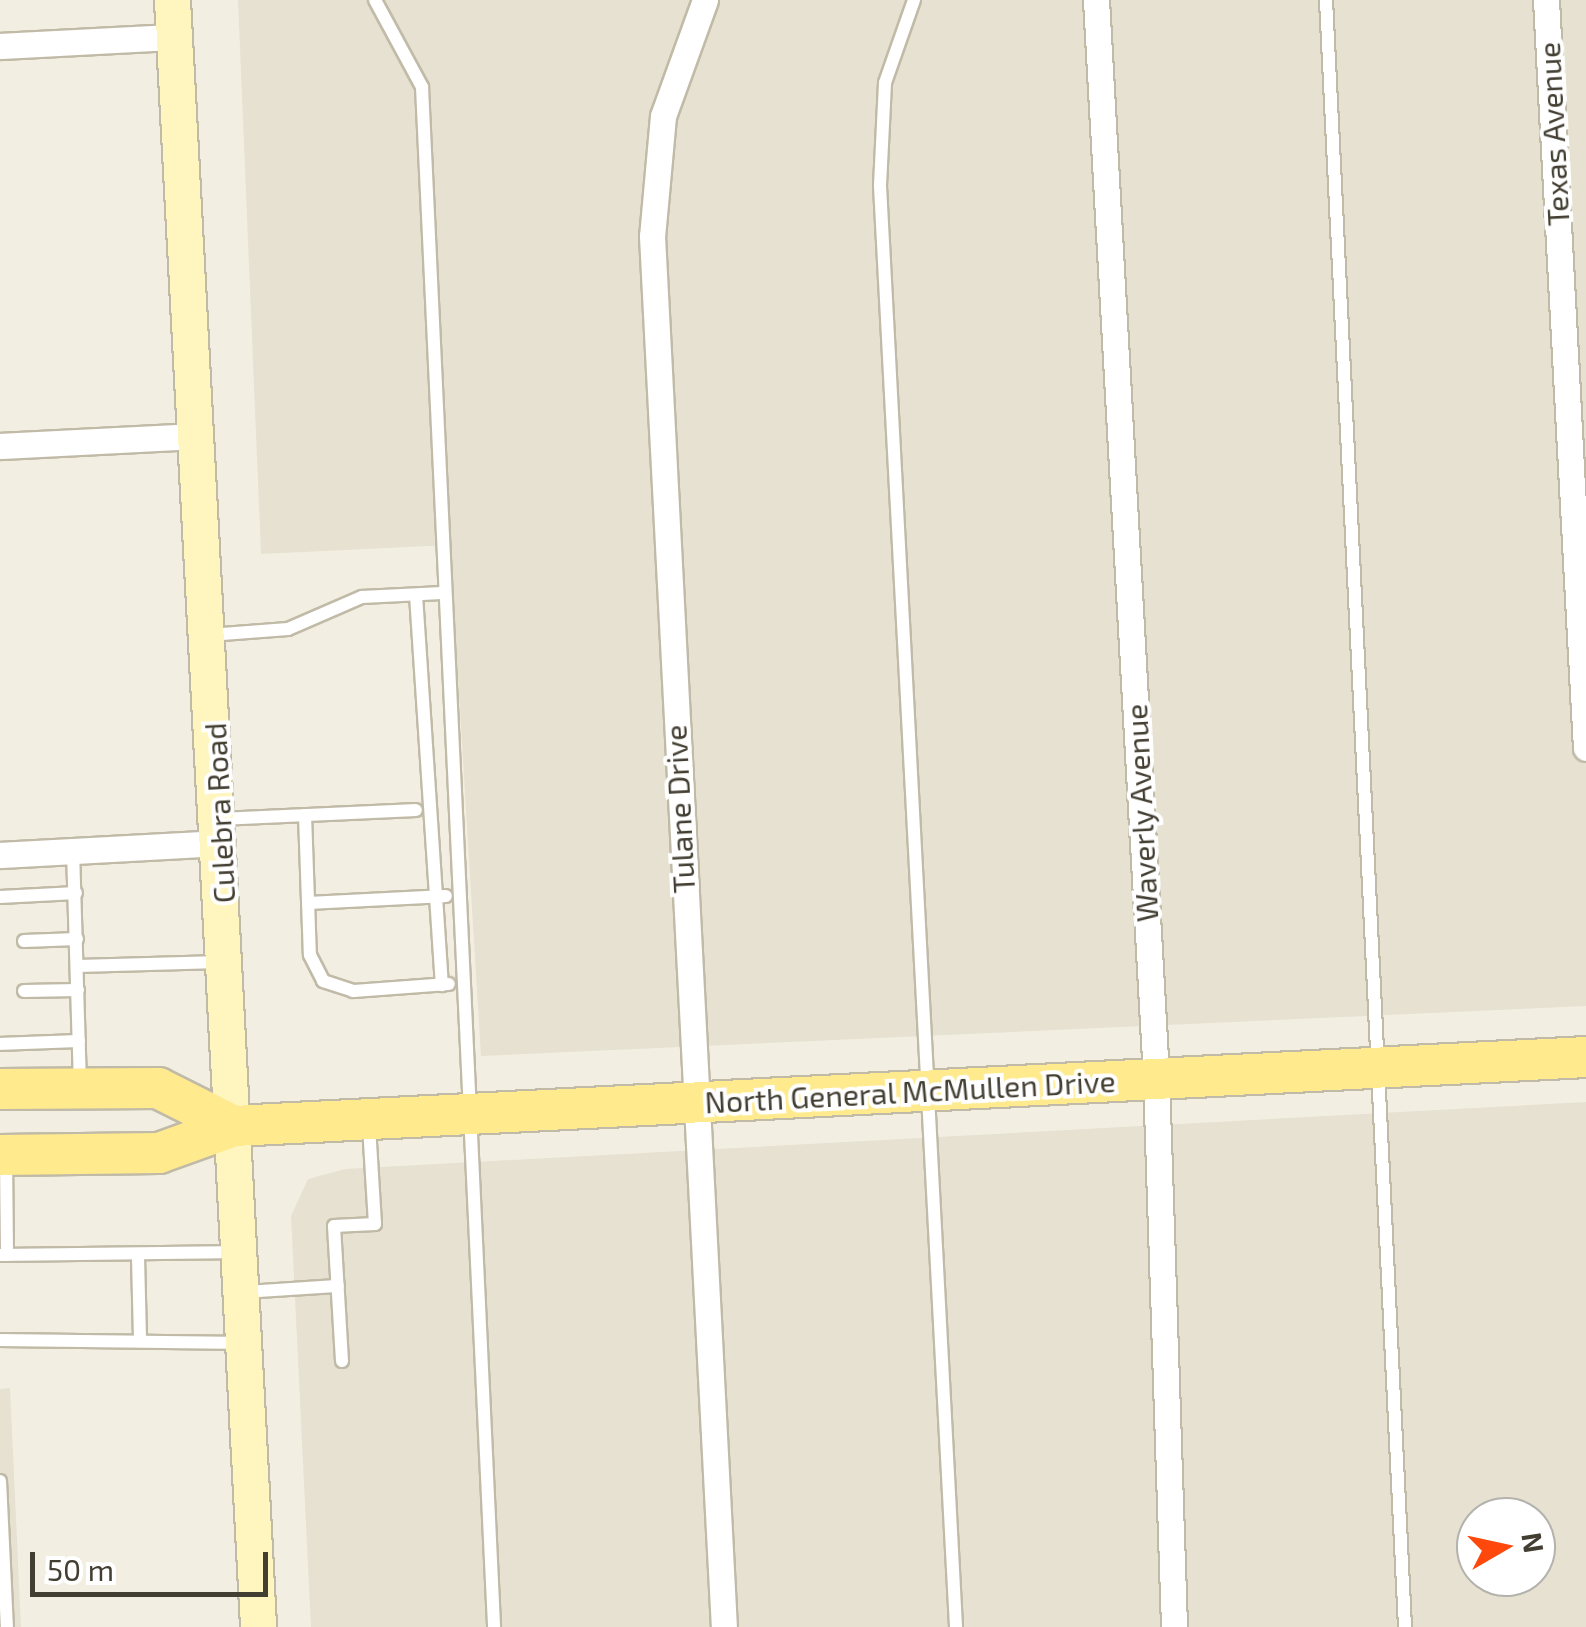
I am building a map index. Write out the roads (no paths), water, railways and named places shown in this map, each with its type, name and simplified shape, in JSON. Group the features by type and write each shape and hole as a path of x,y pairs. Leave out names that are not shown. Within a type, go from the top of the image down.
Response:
{"main road":[{"name":"Culebra Road","path":"172,0 221,831 258,1627"},
{"name":"North General McMullen Drive","path":"3,1155 159,1154 234,1126 464,1119 694,1102 1586,1057"},
{"name":"North General McMullen Drive","path":"0,1089 158,1088 234,1126"}],"street":[{"name":"Tulane Drive","path":"705,0 663,116 652,236 724,1627"},
{"name":"Waverly Avenue","path":"1096,0 1156,1078 1174,1627"},
{"name":"Texas Avenue","path":"1546,0 1586,748"},
{"path":"0,46 174,37"},
{"path":"0,446 199,436"},
{"path":"0,855 221,831"}],"lane":[{"path":"375,0 422,86 464,1119 494,1627"},
{"path":"914,0 885,83 880,186 956,1627"},
{"path":"1326,0 1405,1627"},
{"path":"209,635 288,629 349,600 442,593"},
{"path":"416,595 442,984"},
{"path":"221,831 306,816 416,810"},
{"path":"306,816 310,955 323,981 354,991 458,983"},
{"path":"73,850 80,1089"},
{"path":"0,897 76,893"},
{"path":"308,903 455,896"},
{"path":"24,941 77,940"},
{"path":"78,966 226,962"},
{"path":"24,991 78,990"},
{"path":"0,1044 79,1042"},
{"path":"342,1361 334,1226 375,1224 368,1122"},
{"path":"3,1155 4,1255 138,1257 240,1252"},
{"path":"138,1257 140,1340"},
{"path":"243,1292 338,1286"},
{"path":"0,1340 245,1344"},
{"path":"0,1481 8,1627"}]}
